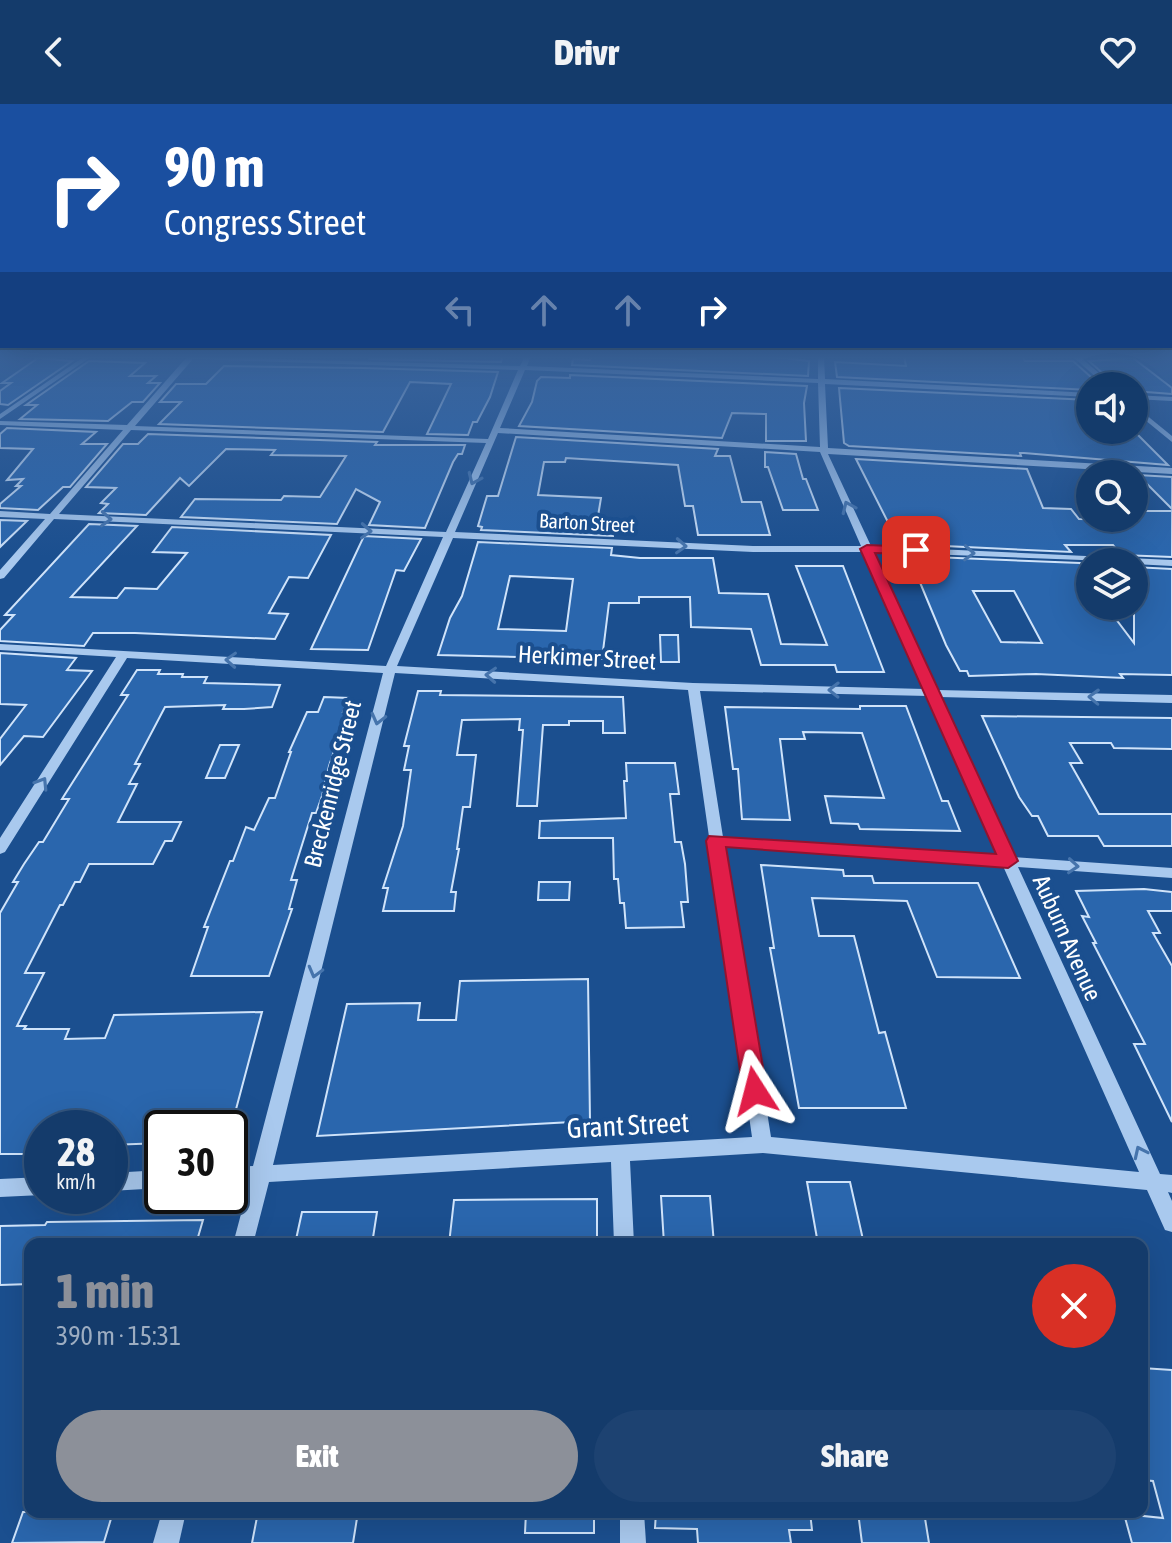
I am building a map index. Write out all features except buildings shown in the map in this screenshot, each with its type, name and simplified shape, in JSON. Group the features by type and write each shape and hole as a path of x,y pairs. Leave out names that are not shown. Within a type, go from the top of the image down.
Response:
{"street":[{"path":"51,423 129,428 493,436 824,450 1172,471"},
{"path":"0,576 133,423"},
{"name":"Breckenridge Street","path":"245,1238 390,669 499,423"},
{"name":"Auburn Avenue","path":"823,423 824,450 867,549 1008,861 1163,1183 1172,1223"},
{"path":"1153,423 1172,440"},
{"name":"Barton Street","path":"0,514 753,549 867,549 1172,563"},
{"name":"Herkimer Street","path":"0,647 693,687 1172,699"},
{"path":"0,849 123,655"},
{"path":"693,687 763,1145"},
{"path":"716,841 1172,873"},
{"name":"Grant Street","path":"248,1175 763,1145 1163,1183"},
{"path":"620,1153 624,1238"},
{"path":"0,1188 24,1187"},
{"path":"166,1543 172,1518"},
{"path":"632,1518 633,1543"}],"route":[{"path":"755,1091 716,841 1008,861 867,549 916,550"}]}
